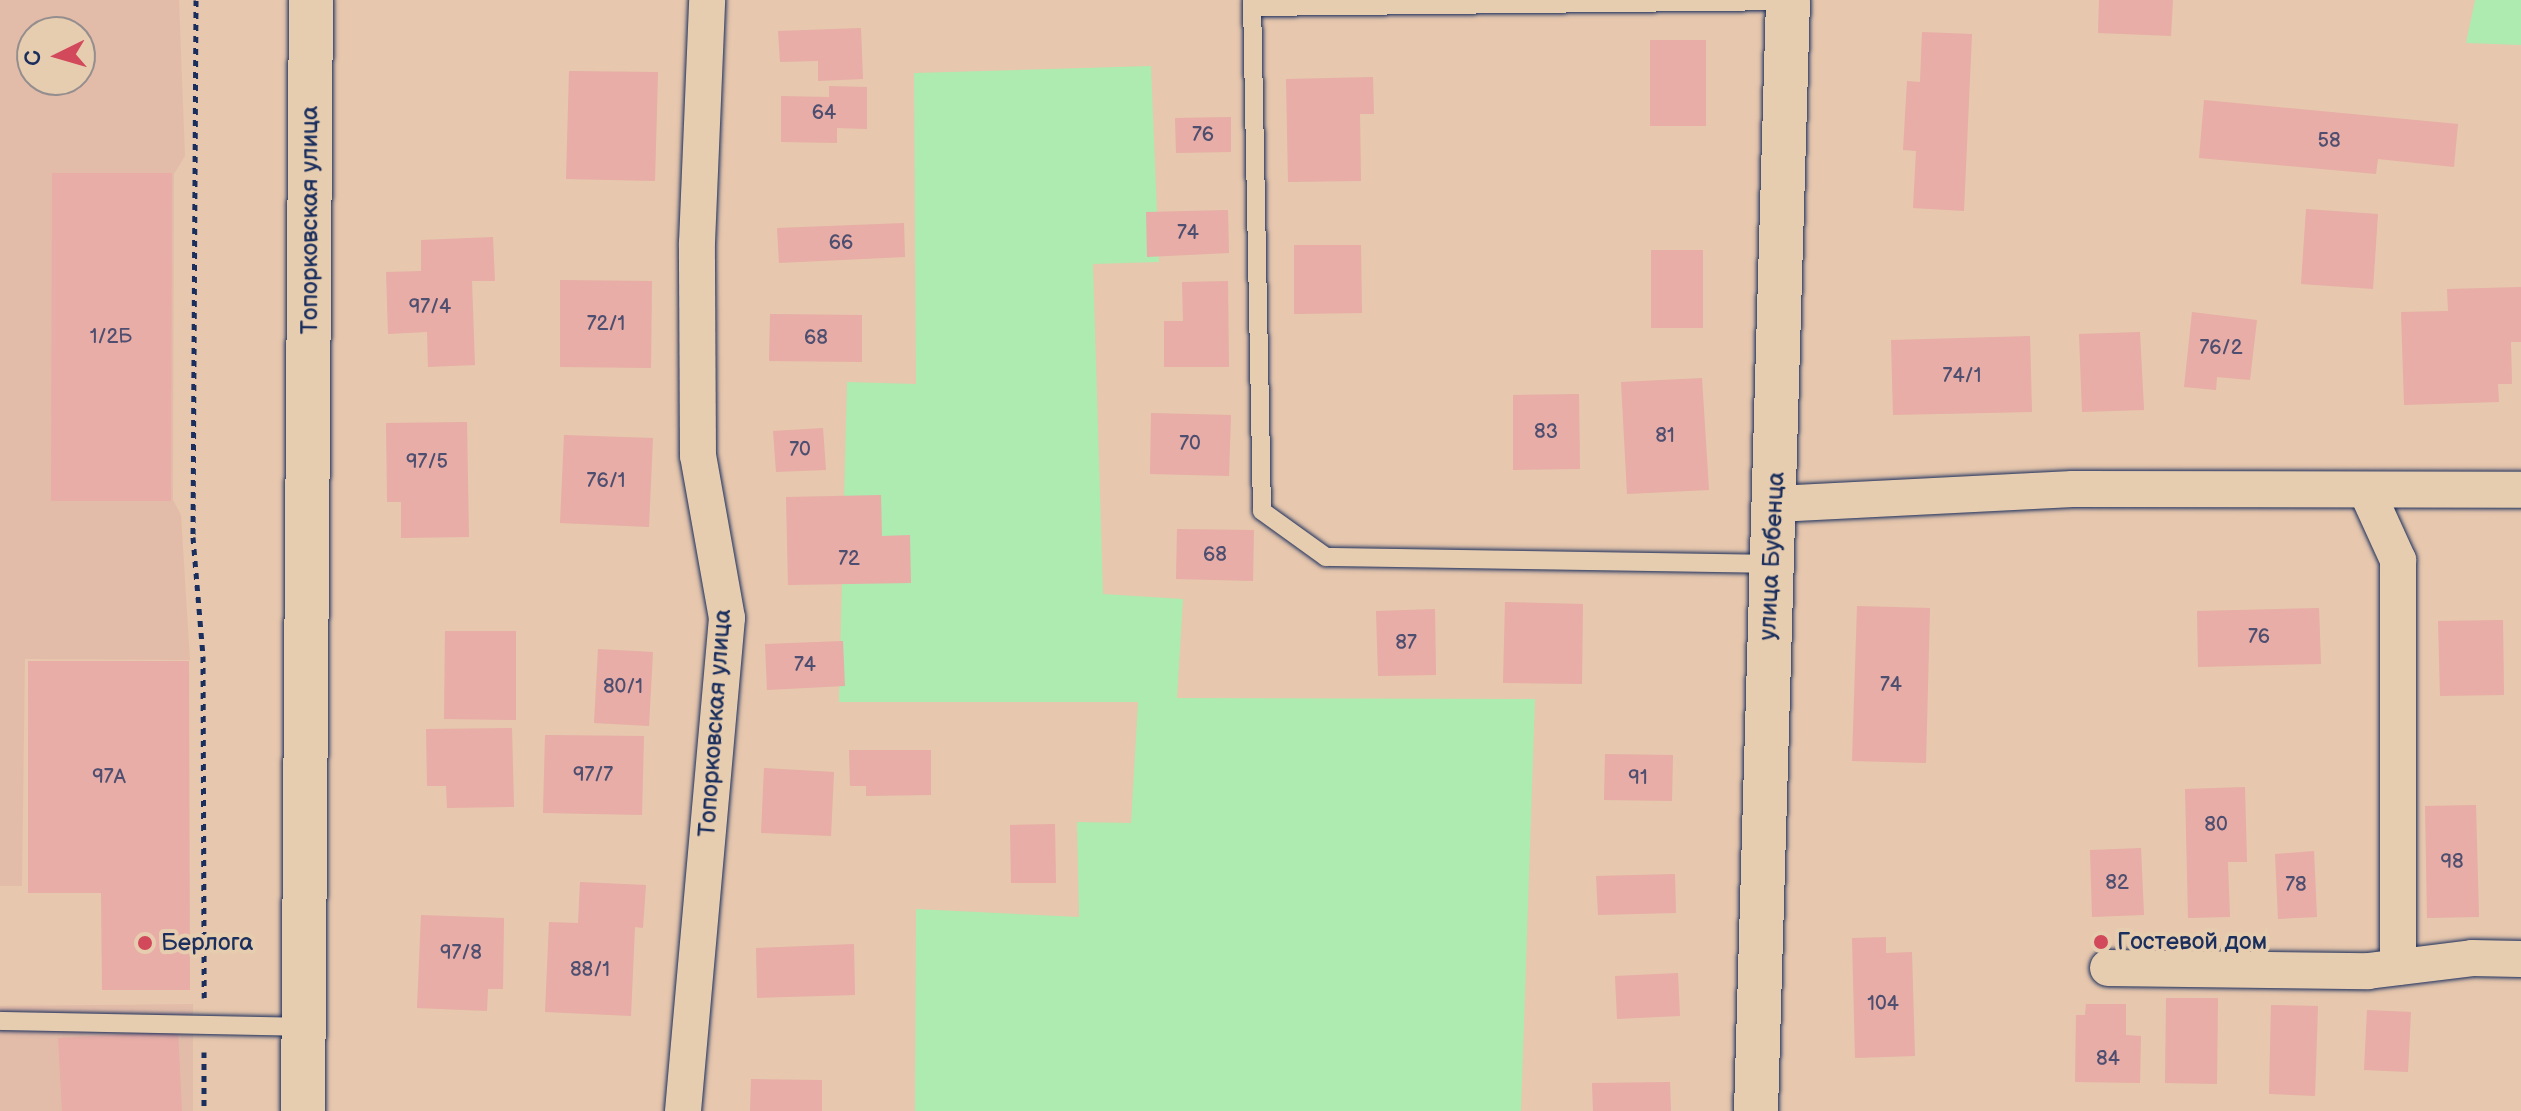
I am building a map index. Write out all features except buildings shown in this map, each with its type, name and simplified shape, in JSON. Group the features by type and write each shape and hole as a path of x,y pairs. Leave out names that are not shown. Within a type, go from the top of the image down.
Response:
{"street":[{"name":"Топорковская улица","path":"303,1111 311,0"},
{"name":"Топорковская улица","path":"683,1111 727,618 698,456 697,243 707,0"},
{"name":"улица Бубенца","path":"1756,1111 1770,564 1776,504 1788,1"},
{"path":"1776,504 2073,489 2521,490"},
{"path":"2367,492 2398,560 2398,967"},
{"path":"2108,968 2398,967 2521,959"}],"lane":[{"path":"1770,564 1326,557 1262,511 1252,3 1788,1"},
{"path":"0,1021 303,1027"}],"path":[{"path":"196,0 193,537 203,656 204,1111"}],"shaded area":[{"path":"0,0 179,0 185,156 174,174 173,500 181,515 190,660 25,659 22,886 0,886"},
{"path":"193,1004 193,1111 0,1111 0,1006"}],"green space":[{"path":"2475,0 2521,0 2521,45 2466,43"},
{"path":"1151,66 1159,262 1093,264 1103,594 1183,599 1177,698 1535,699 1521,1111 915,1111 916,909 1079,917 1077,822 1131,823 1138,702 839,702 847,382 916,384 914,73"}],"place":[{"name":"Гостевой дом","path":"2101,942"},
{"name":"Берлога","path":"145,943"}]}
